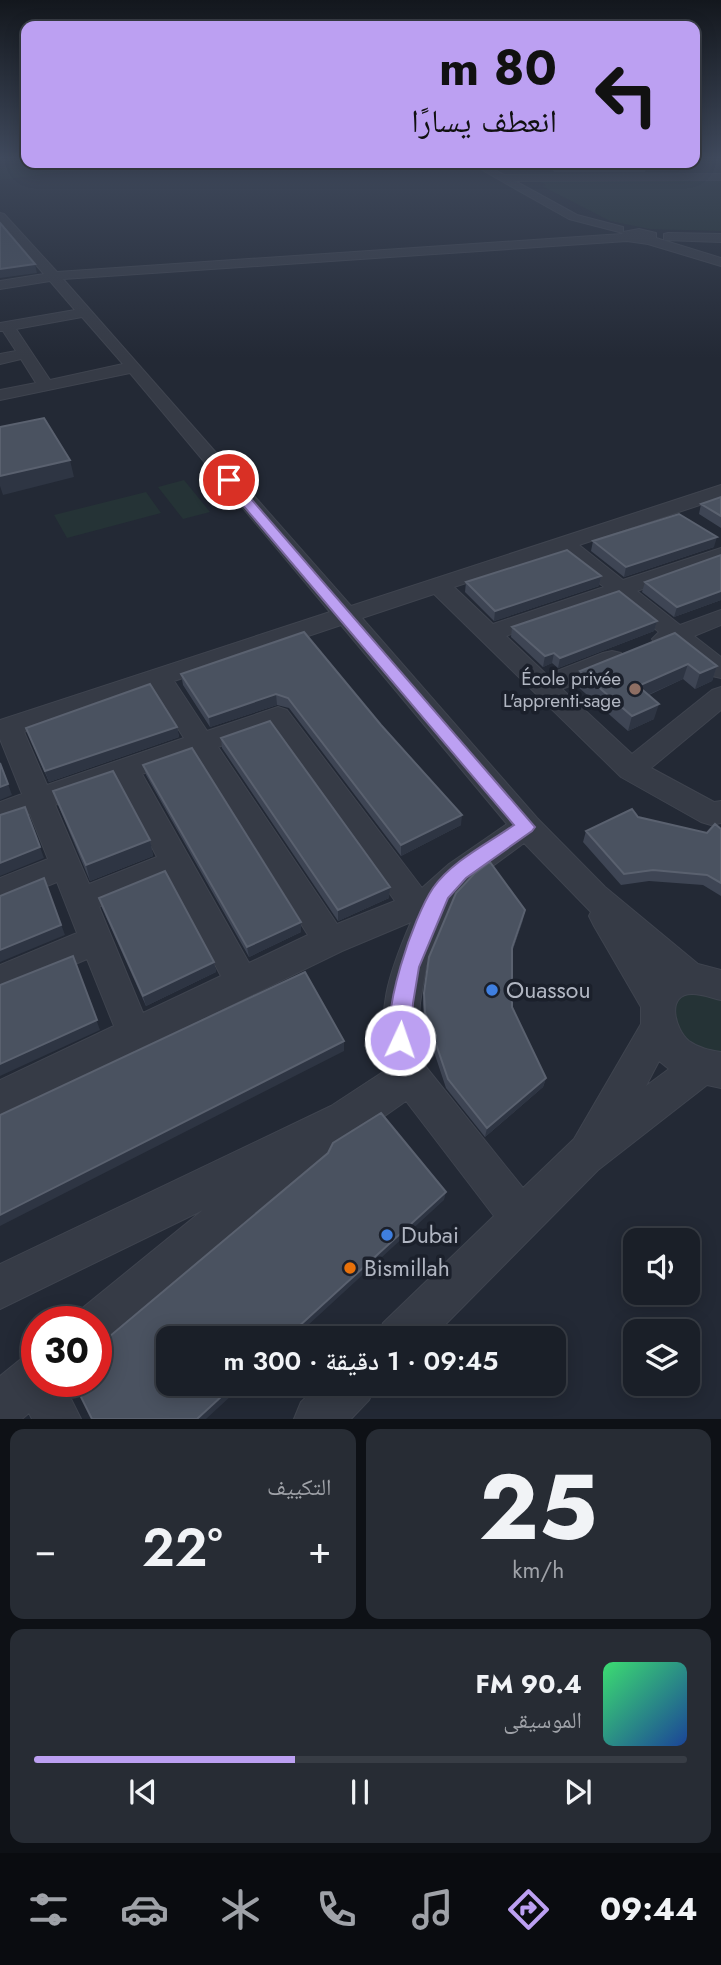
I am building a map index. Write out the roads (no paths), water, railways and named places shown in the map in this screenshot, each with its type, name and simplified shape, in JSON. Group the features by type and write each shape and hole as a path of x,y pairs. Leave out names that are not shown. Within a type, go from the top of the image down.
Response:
{"street":[{"path":"8,225 134,367 526,827 594,896 712,982"},
{"path":"599,225 629,235 651,238 721,238"},
{"path":"0,285 54,276 629,235"},
{"path":"651,238 721,262"},
{"path":"46,386 3,327 86,312"},
{"path":"0,359 24,354"},
{"path":"0,395 134,367"},
{"path":"135,1035 39,800 4,728 721,491"},
{"path":"670,508 691,521"},
{"path":"563,543 721,670"},
{"path":"489,634 621,589 718,543"},
{"path":"438,585 631,770 711,814 721,812"},
{"path":"542,687 721,617"},
{"path":"158,677 330,941"},
{"path":"631,770 721,696"},
{"path":"0,813 278,716 429,900"},
{"path":"125,769 243,984"},
{"path":"0,1099 330,941 429,900 460,873 526,827"},
{"path":"80,901 177,862"},
{"path":"0,892 66,865"},
{"path":"594,896 675,1052 715,1070"},
{"path":"429,900 409,967 402,1003 400,1040 410,1076 521,1219"},
{"path":"0,981 97,940"},
{"path":"584,1156 658,1015 663,990 674,982 712,982"},
{"path":"412,1326 584,1156 715,1070"},
{"path":"112,1313 345,1120 410,1076"},
{"path":"0,1287 345,1120"},
{"path":"0,1407 21,1389"},
{"path":"318,1419 341,1396"},
{"path":"46,1397 57,1419"}],"place":[{"name":"École privée L'apprenti-sage","path":"635,689"},
{"name":"Ouassou","path":"492,990"},
{"name":"Dubai","path":"387,1235"},
{"name":"Bismillah","path":"350,1268"}]}
